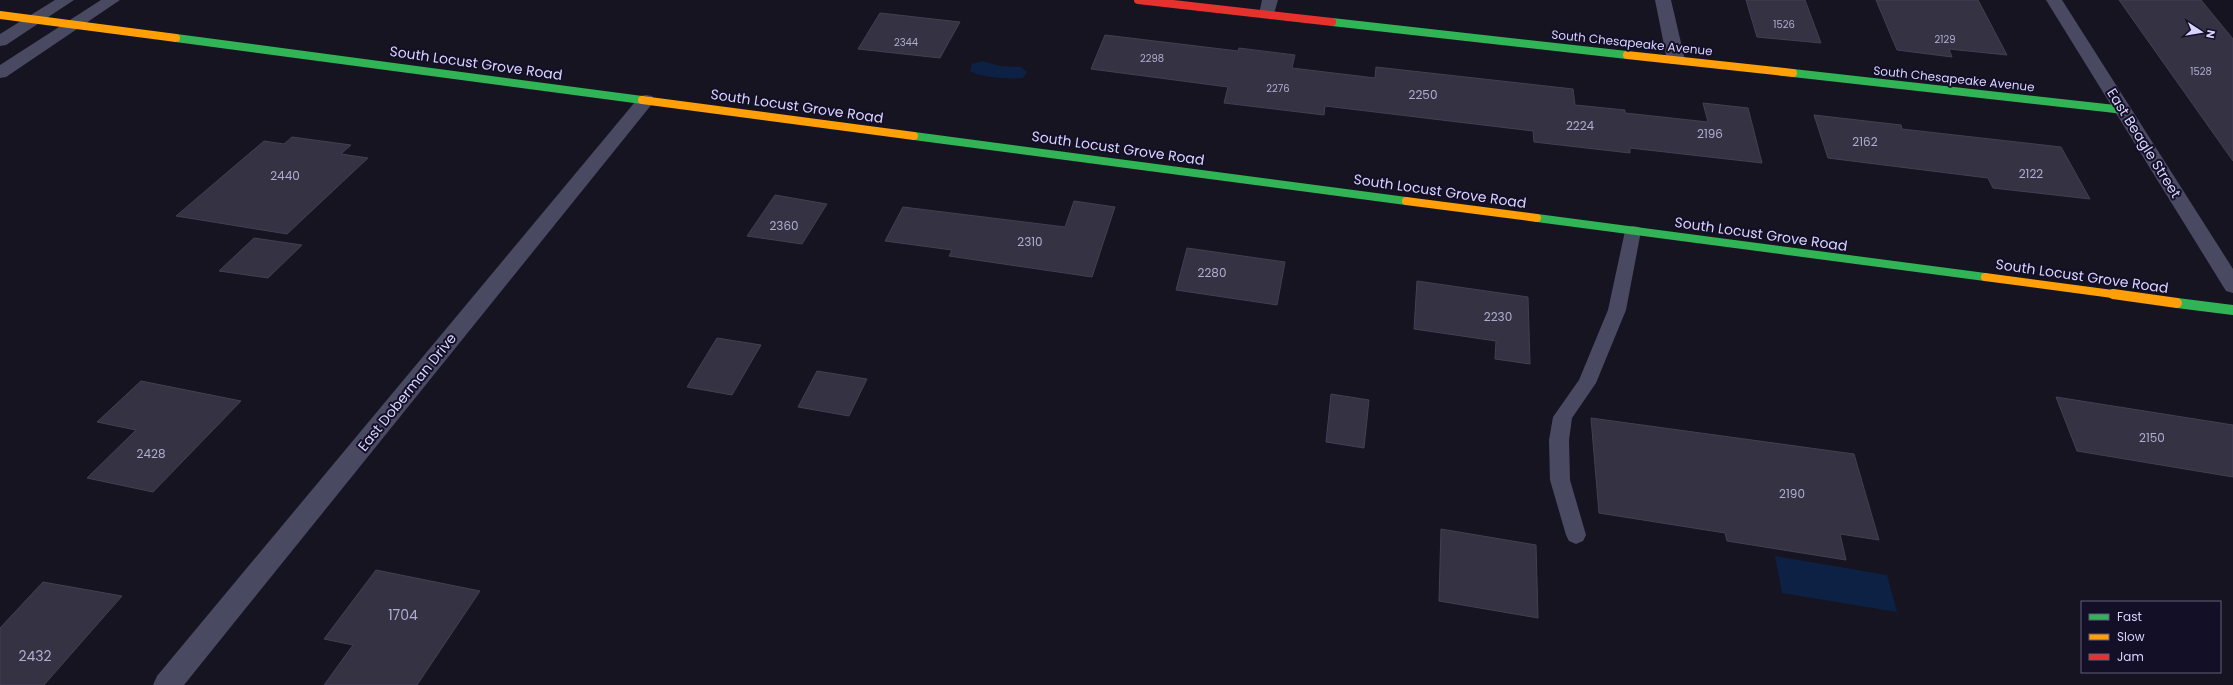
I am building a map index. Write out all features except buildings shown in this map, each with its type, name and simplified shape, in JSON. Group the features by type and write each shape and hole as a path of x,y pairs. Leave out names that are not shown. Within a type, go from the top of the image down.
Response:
{"main road":[{"name":"South Chesapeake Avenue","path":"1138,0 1268,7 1676,60 2124,110"},
{"name":"South Locust Grove Road","path":"0,15 2233,310"}],"street":[{"path":"0,41 66,0"},
{"path":"0,73 112,0"},
{"path":"1663,0 1676,60"},
{"name":"East Beagle Street","path":"2054,0 2233,286"},
{"name":"East Doberman Drive","path":"167,685 646,100"}],"lane":[{"path":"1576,535 1560,480 1558,440 1563,417 1586,383 1617,310 1633,231"}],"water":[{"path":"983,61 1000,66 1021,67 1027,72 1023,78 996,78 970,71 972,64"},
{"path":"1775,556 1887,575 1897,612 1782,593"}],"traffic: fast":[{"path":"1332,22 1627,55"},
{"path":"176,38 642,100"},
{"path":"1793,73 2124,110"},
{"path":"914,136 1406,201"},
{"path":"1537,218 1985,277"},
{"path":"2177,303 2233,310"}],"traffic: slow":[{"path":"0,15 176,38"},
{"path":"1627,55 1793,73"},
{"path":"642,100 914,136"},
{"path":"1406,201 1537,218"},
{"path":"1985,277 2177,303"}],"traffic: jam":[{"path":"1138,0 1332,22"}]}
